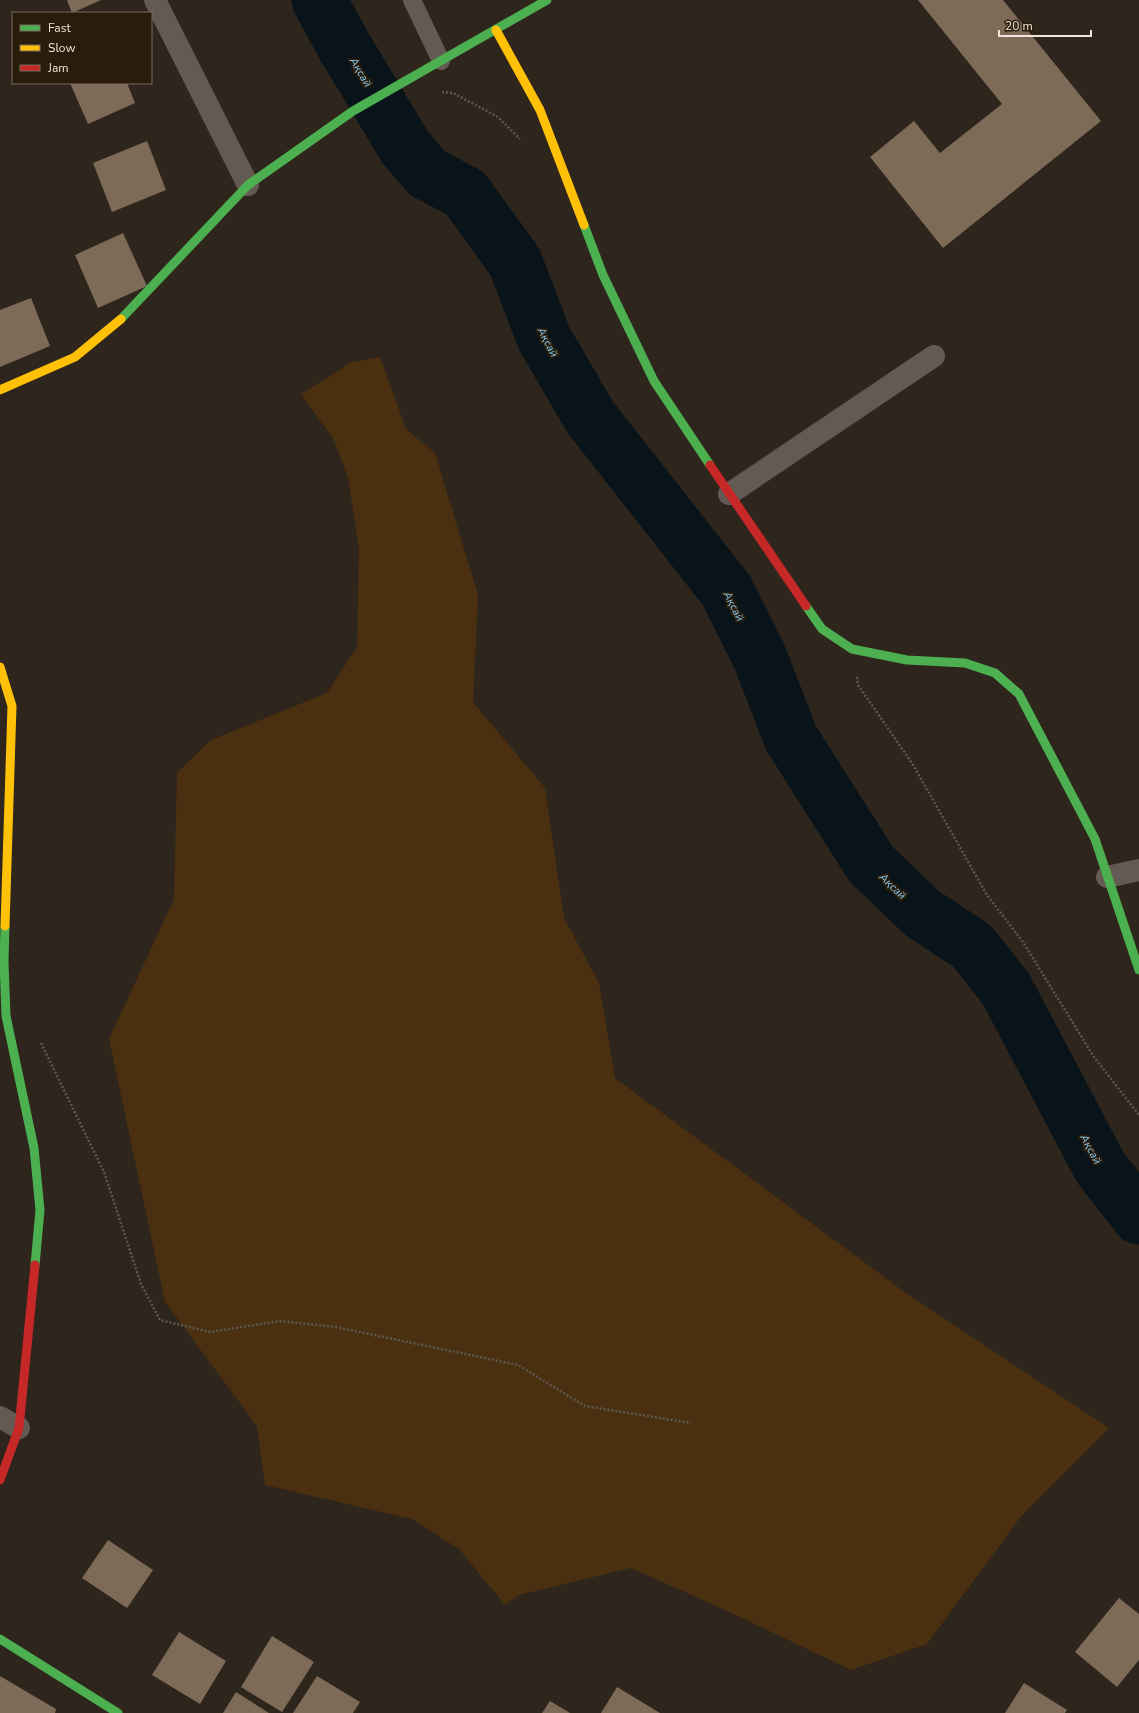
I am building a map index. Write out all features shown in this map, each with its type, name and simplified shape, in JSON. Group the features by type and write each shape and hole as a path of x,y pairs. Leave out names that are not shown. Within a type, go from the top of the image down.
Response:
{"street":[{"path":"154,0 248,185"},
{"path":"0,390 75,357 116,325 248,185 353,111 548,0"},
{"path":"496,30 540,110 603,276 654,381 729,494 822,629 852,649 907,660 965,663 995,672 1019,694 1094,839 1139,970"},
{"path":"729,494 934,356"},
{"path":"0,667 12,706 4,962 6,1016 34,1148 40,1210 19,1428 0,1480"},
{"path":"1107,877 1139,870"},
{"path":"0,1417 19,1428"},
{"path":"0,1639 118,1713"}],"lane":[{"path":"412,0 440,61"}],"path":[{"path":"439,91 453,93 498,117 525,144"},
{"path":"852,649 858,685 912,763 988,894 1023,942 1094,1056 1139,1116"},
{"path":"6,1016 42,1044 104,1172 141,1284 160,1320 210,1332 280,1321 336,1327 518,1365 585,1406 691,1423"}],"shaded area":[{"path":"380,357 406,429 435,453 478,595 473,702 545,788 564,918 599,983 615,1078 906,1293 1109,1428 1022,1515 927,1644 851,1670 723,1609 631,1568 519,1595 505,1605 459,1549 412,1519 265,1485 257,1426 165,1302 109,1039 174,899 177,773 211,740 327,693 357,647 359,548 348,478 334,440 301,394 352,362"}],"building":[{"path":"67,0 101,0 74,12 72,12"},
{"path":"918,0 1003,0 1101,121 943,248 870,157 914,121 940,153 1002,104"},
{"path":"70,84 127,84 135,103 88,124"},
{"path":"147,141 166,190 112,212 93,163"},
{"path":"123,233 147,286 98,308 75,255"},
{"path":"31,298 50,346 0,367 0,310"},
{"path":"108,1540 153,1570 127,1608 82,1578"},
{"path":"1119,1598 1139,1614 1139,1660 1117,1687 1075,1652"},
{"path":"179,1632 226,1661 200,1704 152,1675"},
{"path":"272,1636 314,1662 282,1712 241,1687"},
{"path":"0,1676 56,1709 55,1713 0,1713"},
{"path":"317,1676 360,1702 353,1713 293,1713"},
{"path":"1024,1683 1067,1710 1065,1713 1005,1713"},
{"path":"617,1687 660,1713 601,1713"},
{"path":"236,1692 269,1713 223,1713"},
{"path":"550,1701 570,1713 542,1713"}],"waterway":[{"name":"Ақсай","path":"319,0 344,46 405,147 427,173 465,193 515,262 544,338 590,417 726,590 760,658 791,738 871,864 922,913 972,946 1006,989 1100,1167 1139,1217"}],"traffic: fast":[{"path":"121,319 248,185 353,111 547,0"},
{"path":"584,225 603,275 654,381 710,465"},
{"path":"806,606 822,629 852,649 907,660 965,663 995,673 1019,694 1095,839 1139,970"},
{"path":"5,926 4,962 6,1016 34,1148 40,1210 35,1265"},
{"path":"0,1639 118,1713"}],"traffic: slow":[{"path":"496,30 540,110 584,225"},
{"path":"0,390 75,357 121,319"},
{"path":"0,667 12,706 5,926"}],"traffic: jam":[{"path":"710,465 806,606"},
{"path":"0,1480 19,1428 35,1265"}]}
